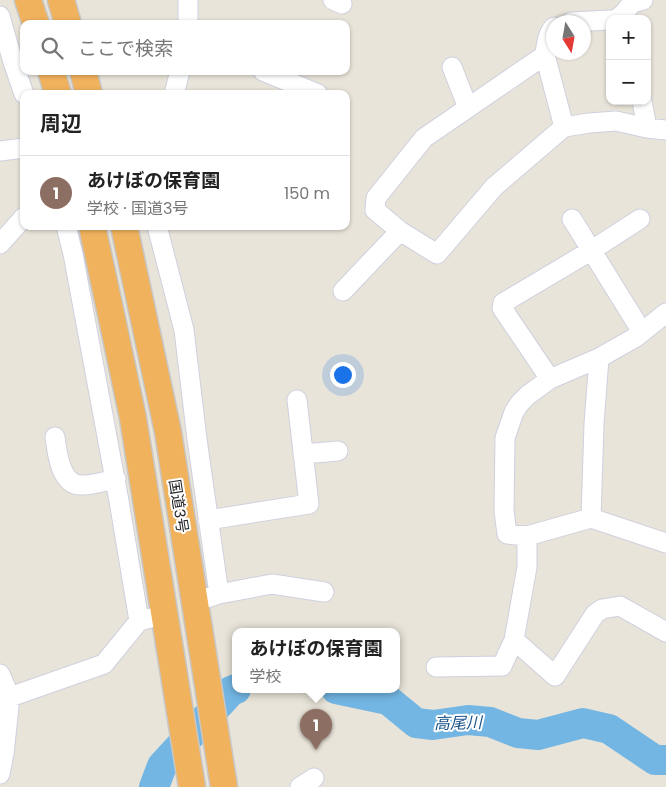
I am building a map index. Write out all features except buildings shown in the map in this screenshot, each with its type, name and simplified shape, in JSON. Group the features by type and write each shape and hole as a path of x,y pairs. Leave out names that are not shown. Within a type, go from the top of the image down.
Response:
{"highway":[{"path":"28,0 35,20"},
{"path":"61,0 67,20"},
{"path":"52,75 57,90"},
{"path":"84,75 88,90"},
{"path":"93,230 132,418 192,787"},
{"name":"国道3号","path":"125,230 168,432 207,598 211,702 224,787"}],"street":[{"path":"188,0 188,20"},
{"path":"622,15 632,3 642,0"},
{"path":"0,16 7,62 22,90"},
{"path":"591,20 606,19"},
{"path":"546,48 545,55 564,127"},
{"path":"545,55 424,138 376,198 375,210 400,231 437,254 494,187 564,127 616,121 666,130"},
{"path":"452,67 468,108"},
{"path":"175,90 179,75"},
{"path":"287,76 311,90"},
{"path":"643,105 647,128"},
{"path":"0,151 20,148"},
{"path":"572,219 642,332"},
{"path":"550,379 502,308 503,302 592,250 640,219"},
{"path":"0,244 20,222"},
{"path":"67,230 116,479 139,621"},
{"path":"158,230 184,330 208,520 207,598 272,584 324,592"},
{"path":"343,291 400,231"},
{"path":"666,313 642,332 599,358 550,379 528,394 520,403 514,412 505,438 504,511 507,534 527,536 591,518 666,543"},
{"path":"591,518 594,424 599,358"},
{"path":"208,520 309,504 297,400"},
{"path":"55,436 59,459 64,473 74,484 83,486 116,479"},
{"path":"303,454 338,451"},
{"path":"436,667 502,666 514,640 527,567 527,536"},
{"path":"514,640 555,676 594,614 602,609 620,606 666,632"},
{"path":"5,697 104,664 139,621 165,616"},
{"path":"0,674 5,697 4,754 0,774"}],"waterway":[{"name":"高尾川","path":"154,787 162,766 232,691"},
{"name":"高尾川","path":"355,693 388,700 416,723 433,725 468,720 490,722 518,733 538,735 583,723 609,729 655,760 666,760"}],"place":[{"name":"あけぼの保育園","path":"316,750"}]}
